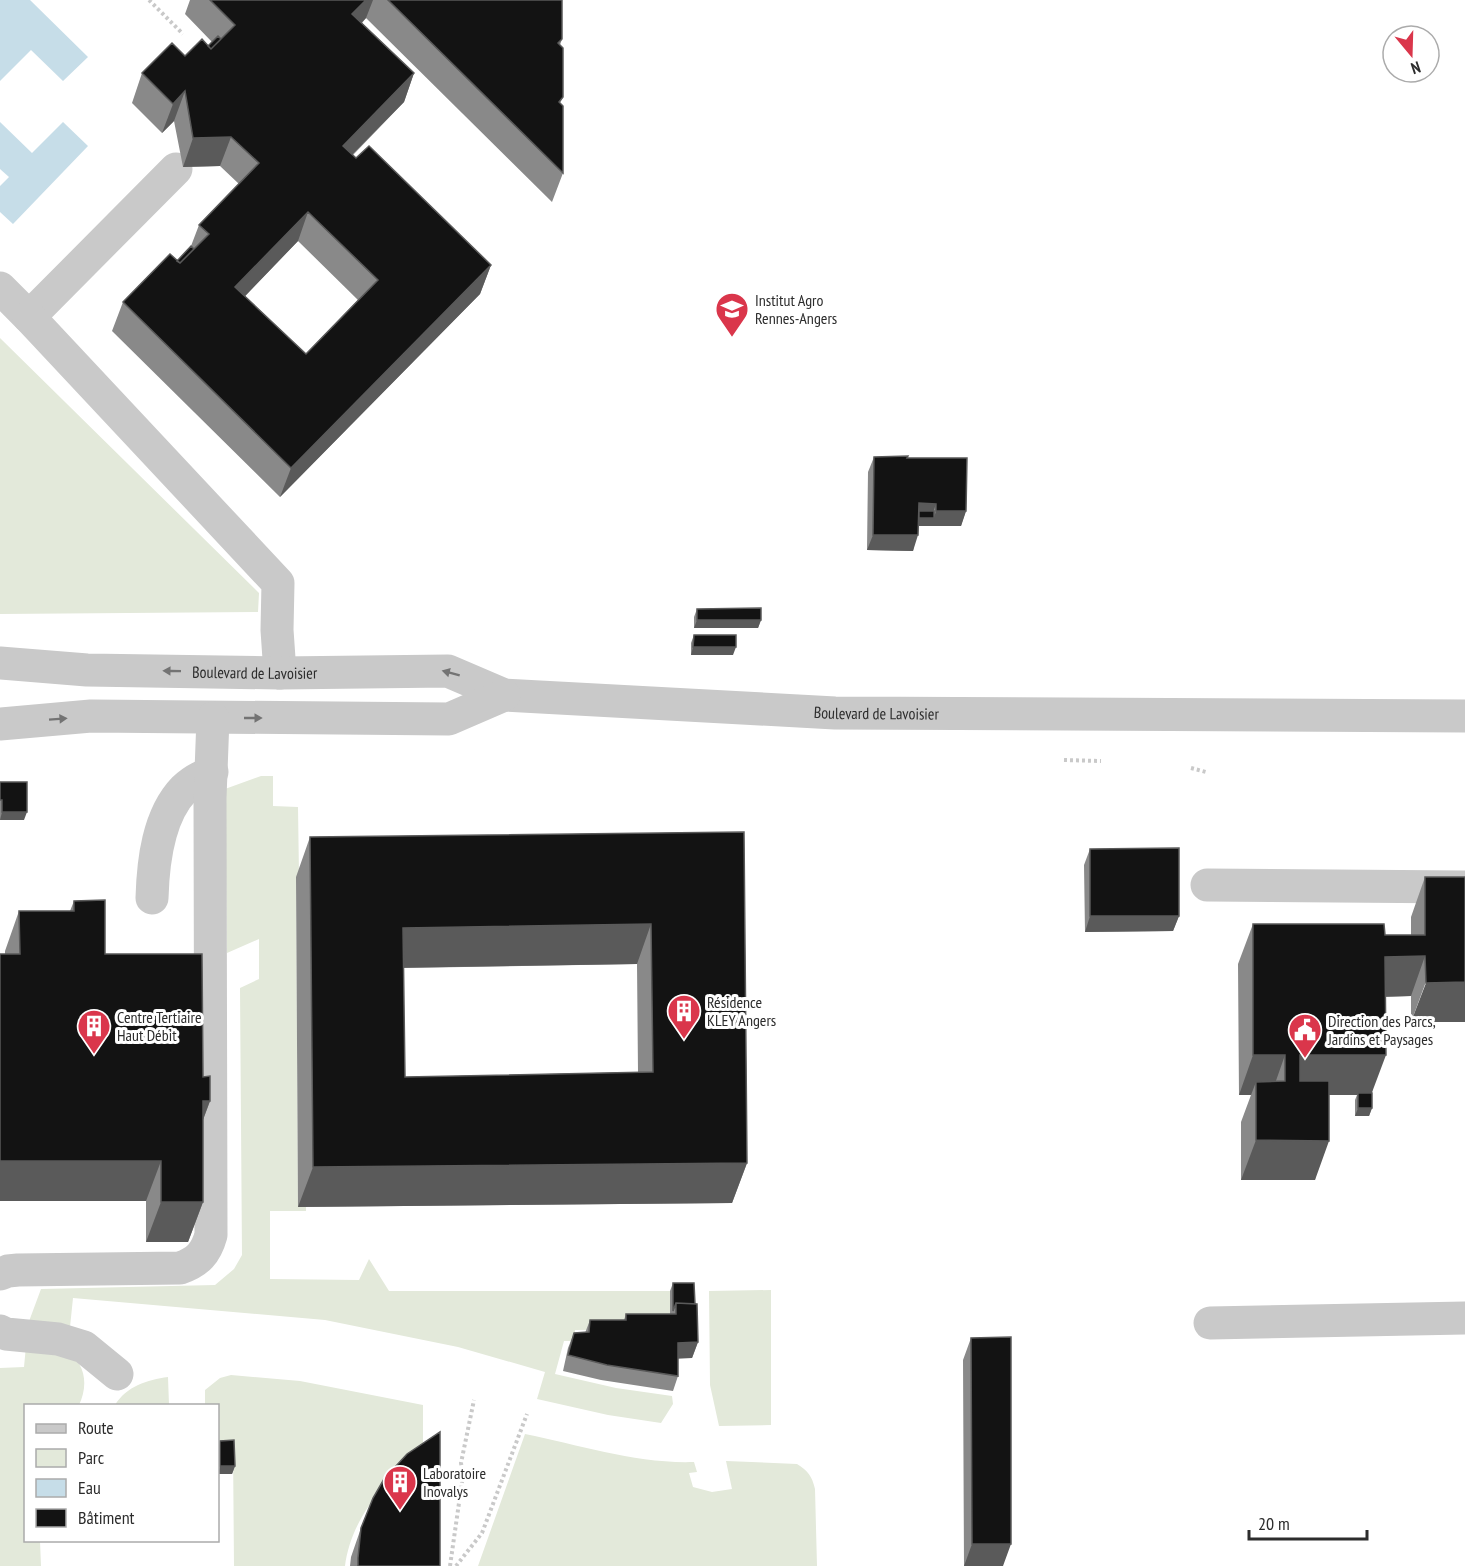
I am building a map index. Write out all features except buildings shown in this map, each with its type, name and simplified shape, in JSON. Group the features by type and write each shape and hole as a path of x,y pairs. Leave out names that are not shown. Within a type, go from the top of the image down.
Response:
{"street":[{"path":"29,317 176,170"},
{"path":"0,288 278,583 280,673"},
{"name":"Boulevard de Lavoisier","path":"0,663 87,670 280,673 448,671 504,695 835,713 1465,716"},
{"name":"Boulevard de Lavoisier","path":"0,724 90,716 449,719 504,695"},
{"path":"0,1274 18,1270 180,1268 197,1260 208,1246 211,1235 213,718"},
{"path":"152,898 156,857 168,814 175,800 185,788 197,778 212,772"},
{"path":"1207,885 1465,887"},
{"path":"1210,1323 1465,1317"},
{"path":"0,1331 6,1334 58,1339 84,1347 117,1374"}],"path":[{"path":"149,0 183,34"},
{"path":"1064,760 1101,761"},
{"path":"1191,768 1206,772"},
{"path":"450,1566 463,1475 461,1462 474,1400"},
{"path":"456,1566 482,1533 527,1414"}],"green space":[{"path":"0,338 259,593 258,612 0,614"},
{"path":"261,776 273,776 273,806 298,807 299,876 296,877 298,1207 306,1207 306,1211 270,1211 270,1279 359,1280 369,1259 389,1291 670,1291 670,1329 575,1330 575,1341 564,1341 555,1374 616,1388 672,1396 673,1404 661,1423 608,1415 537,1399 545,1372 458,1347 325,1320 73,1298 70,1327 28,1324 41,1289 215,1285 234,1269 242,1255 240,988 259,979 259,939 227,953 225,789"},
{"path":"771,1290 771,1425 719,1426 710,1385 709,1291"},
{"path":"26,1346 64,1352 72,1356 81,1368 84,1375 84,1390 79,1404 24,1404 24,1542 40,1542 41,1566 0,1566 0,1368 24,1367"},
{"path":"231,1375 300,1381 423,1405 423,1462 389,1486 372,1502 352,1537 345,1566 234,1566 233,1447 219,1447 219,1404 205,1404 205,1390 220,1378"},
{"path":"168,1377 169,1404 116,1404 125,1393 153,1380"},
{"path":"525,1434 630,1457 694,1462 697,1472 689,1473 693,1487 712,1492 732,1489 726,1461 797,1464 809,1474 815,1489 817,1566 478,1566"}],"water":[{"path":"0,0 30,0 88,57 63,81 31,50 0,81"},
{"path":"0,122 32,153 63,122 88,146 13,224 0,212 0,186 9,177 0,169"}],"place":[{"name":"Institut Agro Rennes-Angers","path":"732,338"},
{"name":"Résidence KLEY Angers","path":"684,1040"},
{"name":"Centre Tertiaire Haut Débit","path":"94,1055"},
{"name":"Direction des Parcs, Jardins et Paysages","path":"1305,1059"},
{"name":"Laboratoire Inovalys","path":"400,1511"}]}
